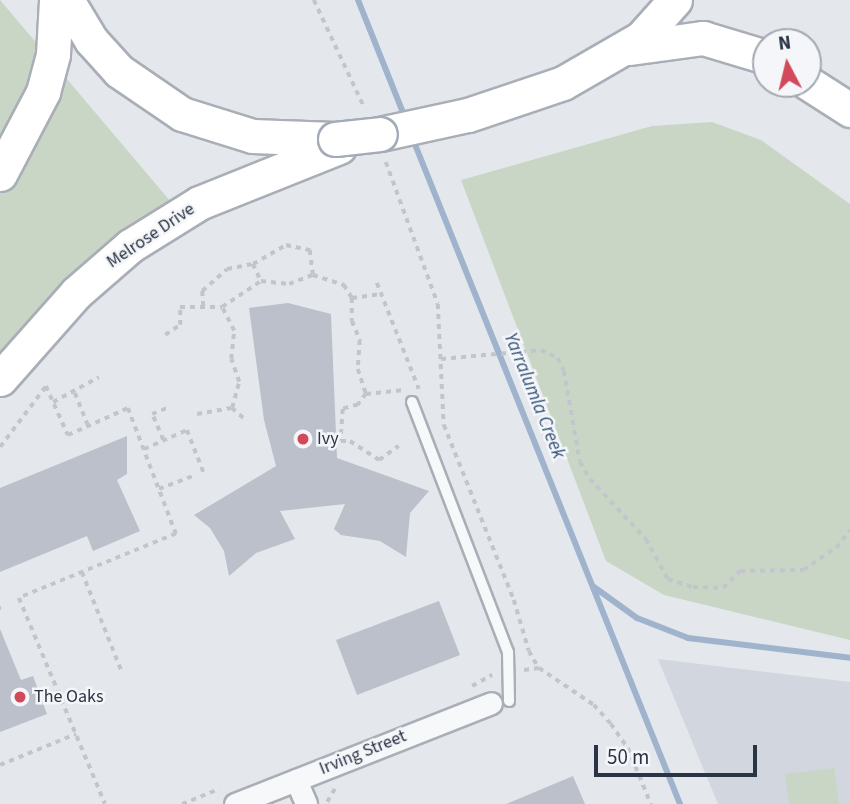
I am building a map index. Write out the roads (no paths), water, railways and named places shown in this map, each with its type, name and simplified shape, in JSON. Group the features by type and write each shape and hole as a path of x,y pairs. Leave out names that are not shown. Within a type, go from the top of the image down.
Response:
{"main road":[{"path":"0,174 43,92 53,54 56,0"},
{"path":"67,0 91,40 119,71 182,114 252,136 337,143 468,115 545,90 639,45 687,38 720,40 752,52"},
{"path":"612,56 646,33 675,0"},
{"path":"822,92 850,110"},
{"name":"Melrose Drive","path":"0,379 76,293 130,246 199,203 337,143"}],"street":[{"name":"Irving Street","path":"235,804 500,702"},
{"path":"296,780 306,804"}],"lane":[{"path":"412,402 508,652 500,702"}],"waterway":[{"name":"Yarralumla Creek","path":"358,0 406,120"},
{"name":"Yarralumla Creek","path":"412,137 680,804"},
{"path":"594,587 637,618 688,638 850,658"}],"place":[{"name":"Ivy","path":"303,439"},
{"name":"The Oaks","path":"20,697"}]}
